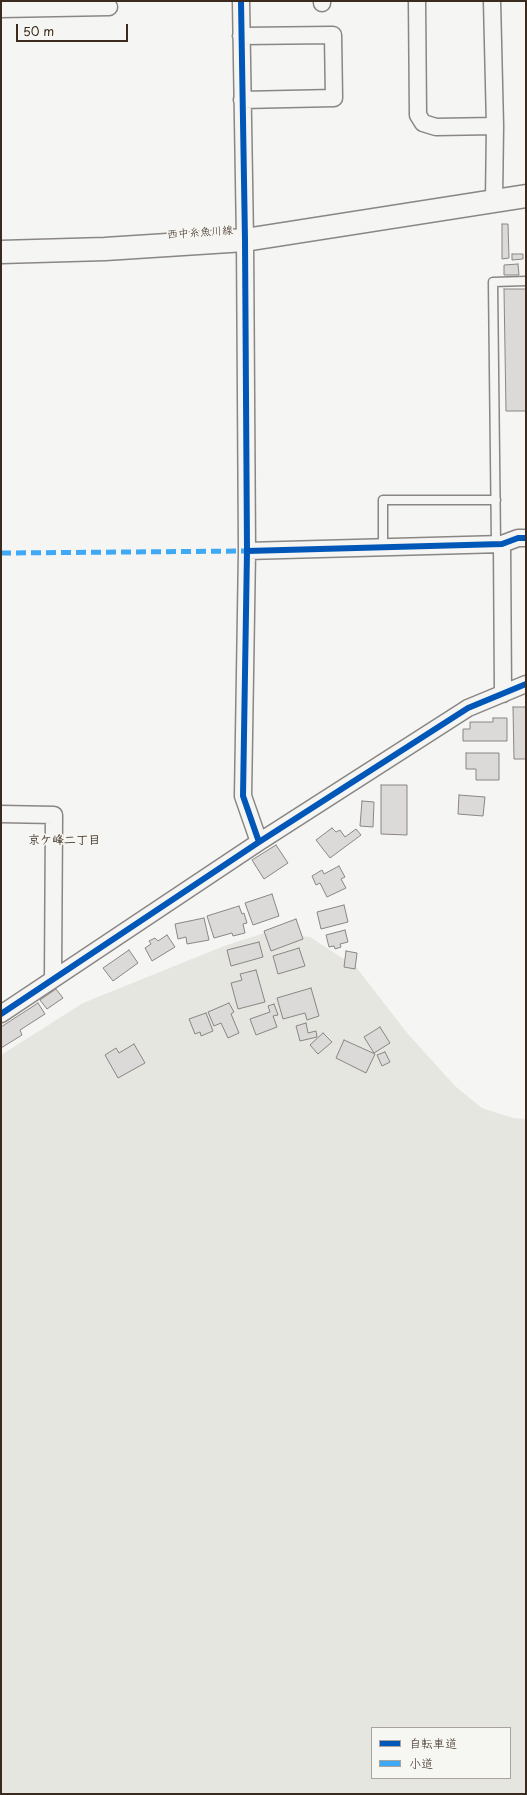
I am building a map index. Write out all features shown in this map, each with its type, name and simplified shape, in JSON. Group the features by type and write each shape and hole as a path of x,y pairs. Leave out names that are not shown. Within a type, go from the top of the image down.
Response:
{"main road":[{"name":"西中糸魚川線","path":"1,252 105,249 245,240 526,196"}],"street":[{"path":"241,1 245,240 247,551 243,796 259,842"},
{"path":"417,1 418,115 423,122 436,127 495,126"},
{"path":"492,1 495,126 494,200"},
{"path":"1,9 109,7"},
{"path":"241,36 333,36 334,90 334,98 242,100"},
{"path":"247,551 499,544 518,538 526,538"},
{"path":"499,544 503,694"},
{"path":"1,1014 259,842 468,708 526,684"},
{"path":"1,814 54,814 54,979"}],"lane":[{"path":"499,544 496,500 493,282 526,281"},
{"path":"383,548 383,500 496,500"}],"shaded area":[{"path":"267,932 310,937 356,967 408,1034 455,1086 482,1108 513,1118 526,1119 526,1794 1,1794 1,1055 83,1003 224,946"}],"building":[{"path":"502,224 508,224 509,258 502,259"},
{"path":"512,254 523,254 523,259 512,260"},
{"path":"518,264 519,275 504,275 504,265"},
{"path":"504,289 526,289 526,411 506,411"},
{"path":"513,707 526,707 526,759 514,759"},
{"path":"493,718 507,718 507,741 463,741 463,729 470,729 470,722 493,722"},
{"path":"466,753 499,753 499,780 476,780 476,769 466,769"},
{"path":"381,785 407,785 407,835 381,834"},
{"path":"459,795 485,797 483,816 458,814"},
{"path":"362,801 374,802 373,827 360,826"},
{"path":"332,828 336,832 340,830 345,837 356,829 361,835 330,858 316,840"},
{"path":"276,845 288,863 264,879 252,860"},
{"path":"339,866 345,877 341,879 346,888 327,897 320,883 316,885 312,876 322,870 324,874"},
{"path":"272,894 279,916 253,925 245,903"},
{"path":"344,905 348,922 321,929 317,912"},
{"path":"239,906 242,914 244,913 247,923 243,924 245,933 233,936 232,933 214,938 207,916"},
{"path":"204,918 209,940 187,944 186,937 178,939 175,924"},
{"path":"296,919 303,939 271,951 264,931"},
{"path":"345,930 348,942 340,944 341,947 335,949 334,946 329,947 326,935"},
{"path":"167,935 175,947 152,961 145,948 151,944 149,941 155,938 158,941"},
{"path":"259,942 263,957 231,966 227,950"},
{"path":"299,948 305,966 278,974 273,956"},
{"path":"129,950 138,963 113,981 103,968"},
{"path":"346,951 357,953 355,969 344,967"},
{"path":"256,970 265,1002 238,1009 231,983 242,980 240,974"},
{"path":"311,988 319,1016 307,1020 305,1013 283,1019 277,998"},
{"path":"56,989 63,998 47,1009 40,1000"},
{"path":"38,1003 45,1014 20,1030 22,1035 1,1048 1,1027"},
{"path":"229,1003 234,1012 231,1014 239,1033 228,1038 221,1023 214,1026 208,1012"},
{"path":"274,1004 278,1015 273,1016 277,1027 256,1035 250,1019 270,1012 268,1006"},
{"path":"206,1013 213,1031 201,1036 200,1032 195,1034 189,1019"},
{"path":"306,1023 308,1033 316,1031 317,1037 300,1041 296,1026"},
{"path":"380,1027 390,1043 374,1053 364,1037"},
{"path":"323,1033 332,1042 318,1054 310,1045"},
{"path":"344,1040 375,1054 366,1073 336,1058"},
{"path":"134,1044 145,1063 118,1078 105,1055 116,1048 119,1053"},
{"path":"385,1052 390,1062 382,1066 377,1055"}],"marked path":[{"path":"1,553 247,551"}],"cycle path":[{"path":"241,1 245,240 247,551 243,796 259,842"},
{"path":"247,551 502,544 518,538 526,538"},
{"path":"1,1014 259,842 468,708 526,684"}],"district":[{"name":"京ケ峰二丁目","path":"64,841"}]}
